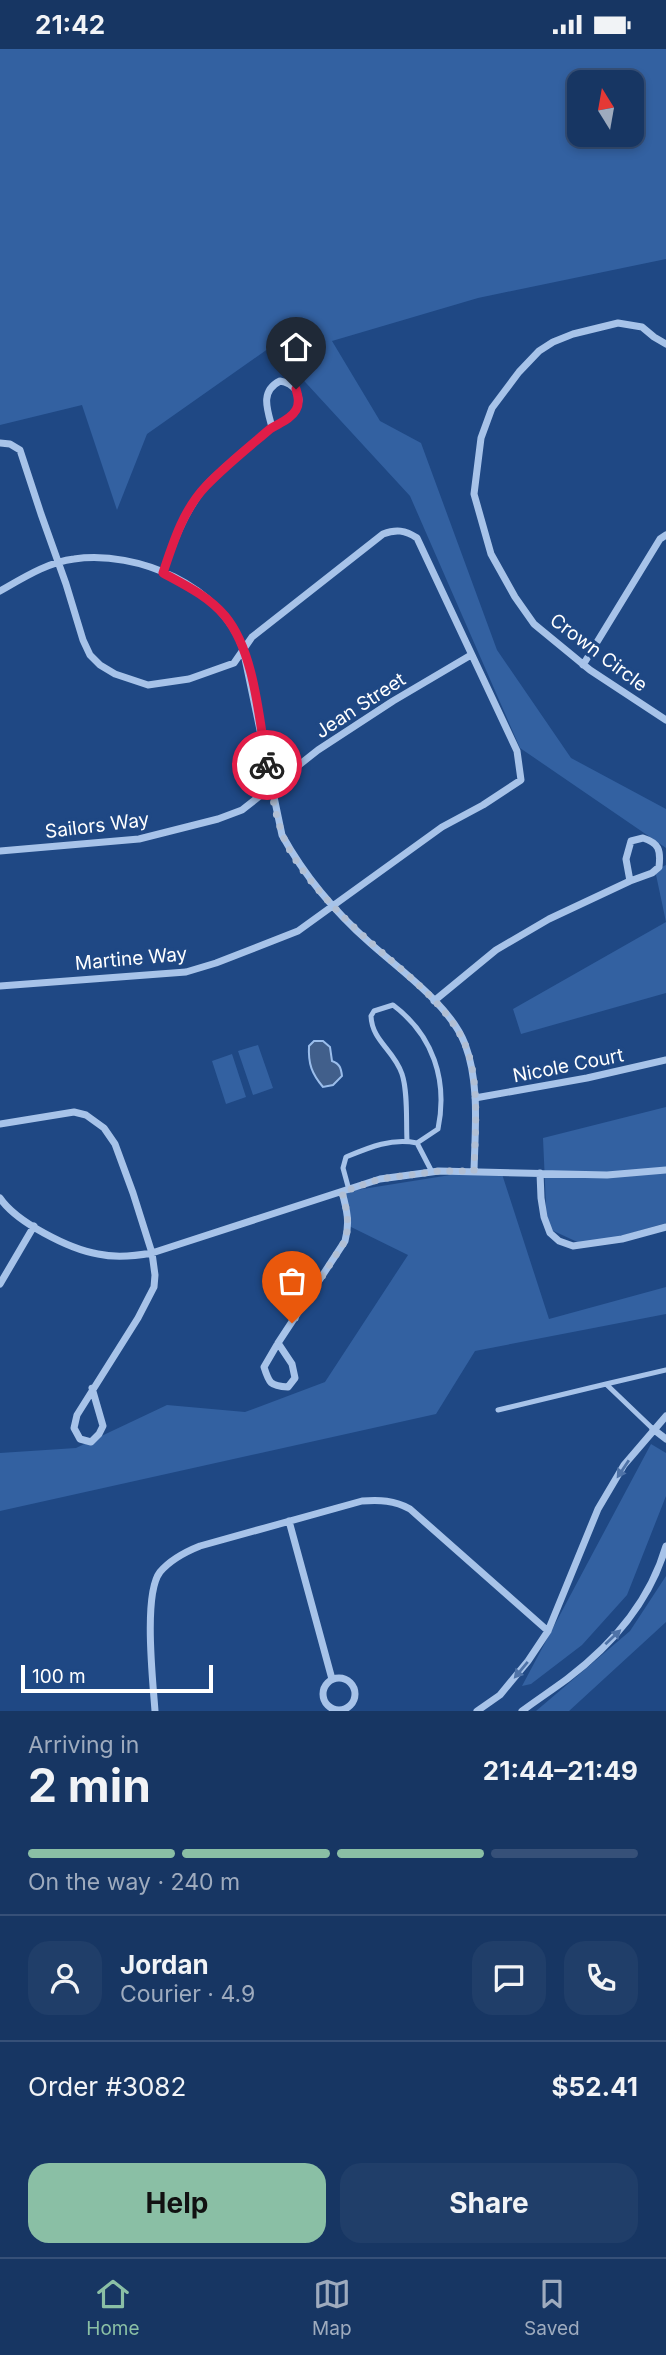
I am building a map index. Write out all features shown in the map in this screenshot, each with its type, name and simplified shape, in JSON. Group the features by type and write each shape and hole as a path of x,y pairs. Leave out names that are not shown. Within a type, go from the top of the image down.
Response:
{"street":[{"name":"Crown Circle","path":"666,344 642,327 618,323 553,342 532,358 492,408 481,438 474,494 491,554 514,597 534,624 583,665 666,720"},
{"path":"163,573 177,533 189,509 205,487 272,428 289,418 297,408 299,401 296,389 290,382 280,381 267,392 272,428"},
{"path":"0,443 10,444 20,450 86,647 100,665 115,674 148,685 188,679 234,663 252,637 383,534 392,531 407,531 417,538 471,655"},
{"path":"583,665 660,539 666,535"},
{"path":"0,591 59,563 97,557 155,569 188,586 226,617 243,649 282,835 296,861 368,941 451,1020 464,1041 475,1098 474,1171"},
{"name":"Jean Street","path":"271,788 318,750 471,655"},
{"name":"Martine Way","path":"0,986 186,972 299,931 442,827 521,780 517,751 471,655"},
{"name":"Sailors Way","path":"0,851 139,839 218,819 242,810 271,788"},
{"path":"433,1001 496,950 549,919 652,873 659,867 657,846 653,841 642,838 631,841 626,859 630,881"},
{"name":"Nicole Court","path":"475,1098 587,1078 666,1060"},
{"path":"0,1124 74,1112 86,1115 104,1128 115,1144 124,1168 152,1253 156,1275 138,1318 92,1388 77,1415 74,1428 80,1439 90,1442 103,1426 92,1388"},
{"path":"0,1198 5,1205 34,1226 72,1246 95,1254 123,1256 152,1253 380,1179 432,1172 607,1175 666,1170"},
{"path":"540,1173 544,1217 551,1233 559,1241 573,1246 666,1227"},
{"path":"278,1343 292,1364 295,1378 288,1387 276,1387 269,1382 264,1367 278,1343 345,1241 349,1227 345,1191"},
{"path":"0,1284 34,1226"},
{"path":"477,1711 488,1708 500,1695 548,1631 598,1509 624,1465 666,1416"},
{"path":"653,1429 666,1439"},
{"path":"155,1711 150,1618 158,1574 178,1556 200,1546 362,1501 384,1500 400,1503 410,1509 548,1631"},
{"path":"289,1521 332,1679"},
{"path":"523,1711 569,1677 621,1630 642,1601 659,1569 666,1546"},
{"path":"342,1677 352,1682 356,1692 349,1707 339,1710 325,1702 323,1692 327,1682 332,1679 342,1677"}],"lane":[{"path":"345,1191 343,1168 346,1157 400,1140 416,1143 438,1129 438,1076 434,1053 418,1028 393,1005 374,1011 371,1023 373,1033 392,1055 402,1075 407,1141"},
{"path":"416,1143 432,1172"},
{"path":"498,1410 666,1370"},
{"path":"606,1384 653,1429"}],"shaded area":[{"path":"0,49 666,49 666,259 478,298 332,341 380,421 421,443 497,650 571,758 666,809 666,848 520,748 410,496 272,346 147,434 117,510 82,405 0,425"},
{"path":"666,865 666,922 655,870"},
{"path":"666,922 666,993 521,1034 513,1009"},
{"path":"314,1041 323,1041 330,1047 332,1061 341,1069 342,1076 333,1085 323,1087 313,1073 309,1046"},
{"path":"258,1045 273,1088 253,1095 238,1051"},
{"path":"232,1054 246,1097 226,1104 212,1061"},
{"path":"666,1107 666,1223 586,1246 547,1228 543,1138"},
{"path":"469,1172 502,1174 549,1319 666,1287 666,1314 475,1351 436,1414 0,1511 0,1453 76,1448 167,1405 245,1412 325,1382 408,1255 349,1226 344,1192"},
{"path":"651,1444 666,1453 666,1496 627,1595 582,1645 531,1684 522,1686"},
{"path":"666,1576 666,1622 569,1711 536,1711 630,1631"}],"way so far":[{"path":"267,765 282,835 296,861 313,884 368,941 401,969 451,1020 464,1041 475,1098 474,1171 439,1171 380,1179 342,1192 349,1227 345,1241 292,1323"}],"route":[{"path":"267,765 240,639 226,617 212,603 163,573 189,509 205,487 272,428 289,418 299,401 296,389"}]}
